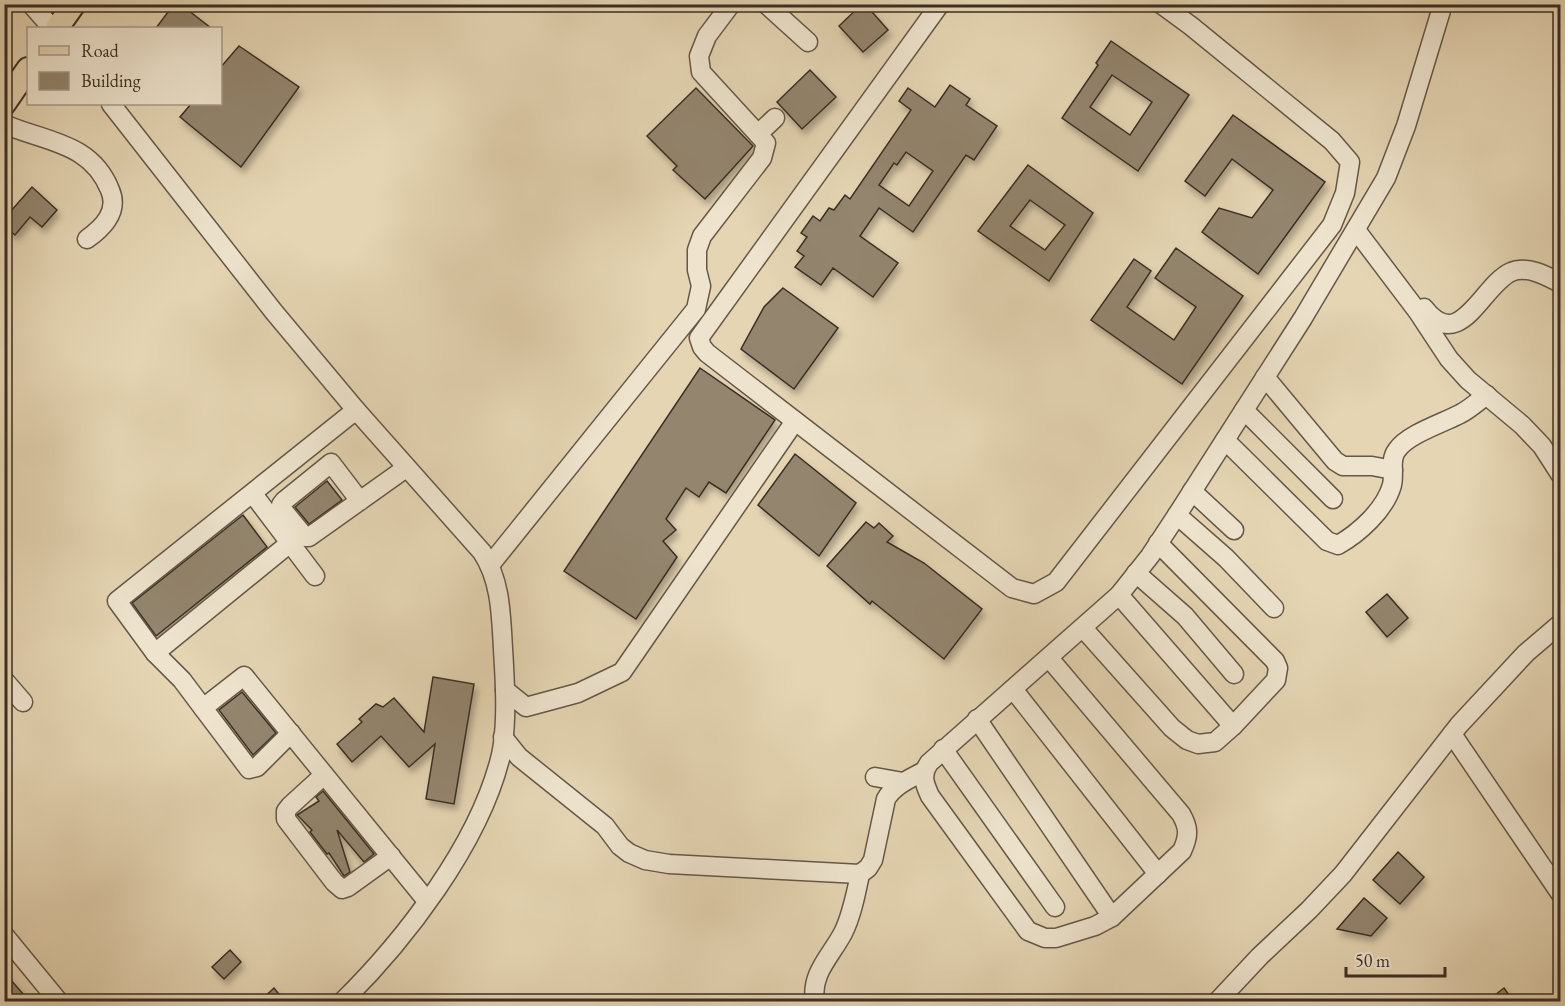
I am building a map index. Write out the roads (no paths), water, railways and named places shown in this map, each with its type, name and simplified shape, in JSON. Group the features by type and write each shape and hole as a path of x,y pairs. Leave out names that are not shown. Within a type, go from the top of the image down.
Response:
{"main road":[{"path":"55,27 74,4"},
{"path":"4,104 27,70"}],"street":[{"path":"31,4 53,27"},
{"path":"490,565 696,309 701,286 697,270 697,250 702,237 762,158 766,142 701,72 699,56 707,36 731,4"},
{"path":"766,4 808,42"},
{"path":"940,4 699,338 707,353 1012,588 1034,594 1056,582 1332,225 1345,193 1350,162 1332,141 1161,4"},
{"path":"503,737 519,757 605,826 629,854 645,860 669,864 860,874 868,868 873,860 886,799 896,787 924,771 977,719 1119,595 1177,515 1360,224 1386,178 1407,126 1443,4"},
{"path":"112,105 274,312 406,468 482,552 496,579 501,615 505,690 503,737 501,757 486,799 470,834 428,901 372,972 342,1002"},
{"path":"758,134 775,118"},
{"path":"4,124 74,149 92,160 105,178 114,198 110,217 87,239"},
{"path":"1360,224 1431,317 1439,323 1453,324"},
{"path":"1360,224 1449,358 1462,373 1542,446 1560,474"},
{"path":"1436,340 1453,324 1471,312 1503,277 1512,272 1520,270 1541,273 1560,283"},
{"path":"1265,377 1335,461 1343,466 1372,466 1393,470"},
{"path":"1225,440 1333,544 1338,545 1353,535 1381,508 1392,486 1393,456 1398,447 1409,439 1463,413 1486,395"},
{"path":"291,733 257,767 249,769 183,680 155,653 117,601 356,410"},
{"path":"1244,410 1333,499"},
{"path":"505,690 526,707 578,693 622,672 795,421"},
{"path":"360,501 406,468"},
{"path":"1192,491 1234,530"},
{"path":"253,494 315,576"},
{"path":"1177,515 1226,558 1274,608"},
{"path":"155,653 290,543"},
{"path":"1083,628 1172,728 1187,740 1198,744 1215,742 1276,680 1278,668 1275,661 1158,543"},
{"path":"1136,573 1185,616 1234,675"},
{"path":"1119,595 1233,726"},
{"path":"1217,1002 1342,874 1452,734 1526,653 1560,624"},
{"path":"924,771 924,783 930,796 1028,931 1045,938 1056,938 1095,926 1112,916 1182,851 1187,840 1188,828 1049,658"},
{"path":"202,708 244,676 428,901"},
{"path":"4,680 23,702"},
{"path":"1013,689 1158,874"},
{"path":"977,719 1112,916"},
{"path":"1452,734 1560,893"},
{"path":"944,749 1055,908"},
{"path":"324,775 290,806 286,811 286,819 330,877 342,889 348,887 391,856"},
{"path":"875,777 903,782"},
{"path":"815,1002 813,992 817,975 843,933 854,902 860,874"},
{"path":"4,935 49,998"},
{"path":"361,1002 372,972"}]}
